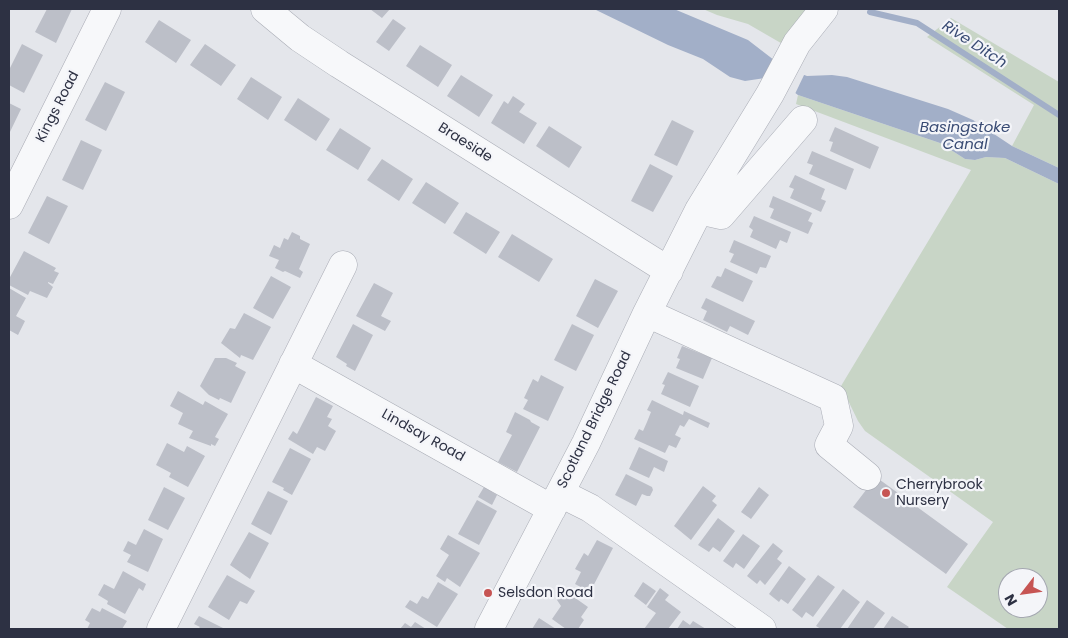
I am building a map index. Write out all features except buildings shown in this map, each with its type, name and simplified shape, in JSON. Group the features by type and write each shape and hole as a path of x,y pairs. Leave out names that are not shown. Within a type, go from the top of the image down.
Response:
{"street":[{"name":"Kings Road","path":"11,196 107,9"},
{"name":"Braeside","path":"265,9 300,38 339,64 668,271"},
{"name":"Scotland Bridge Road","path":"489,629 556,501 699,210 770,94 797,42 824,9"},
{"path":"699,210 721,215 803,120"},
{"path":"161,629 343,265"},
{"path":"647,313 833,398 839,426 829,445 867,476"},
{"name":"Lindsay Road","path":"293,364 556,501"},
{"path":"556,501 590,508 762,629"}],"green space":[{"path":"703,9 814,9 786,46 748,24"},
{"path":"951,18 1059,82 1059,168 1012,146 1034,105 927,37"},
{"path":"798,95 940,143 965,159 1005,158 1059,184 1059,629 1008,629 947,587 993,522 865,431 841,386 971,170 796,104"}],"water":[{"name":"Basingstoke Canal","path":"594,9 674,9 748,40 783,67 807,76 832,75 847,77 948,109 973,120 1012,146 1059,168 1059,184 1005,158 965,159 940,143 798,95 777,80 765,78 745,81 730,77 703,59 668,45"}],"pier":[{"path":"784,65 805,73 794,96 776,82"}],"waterway":[{"name":"Rive Ditch","path":"870,12 917,23 1059,115"}],"place":[{"name":"Cherrybrook Nursery","path":"886,493"},
{"name":"Selsdon Road","path":"488,593"}]}
